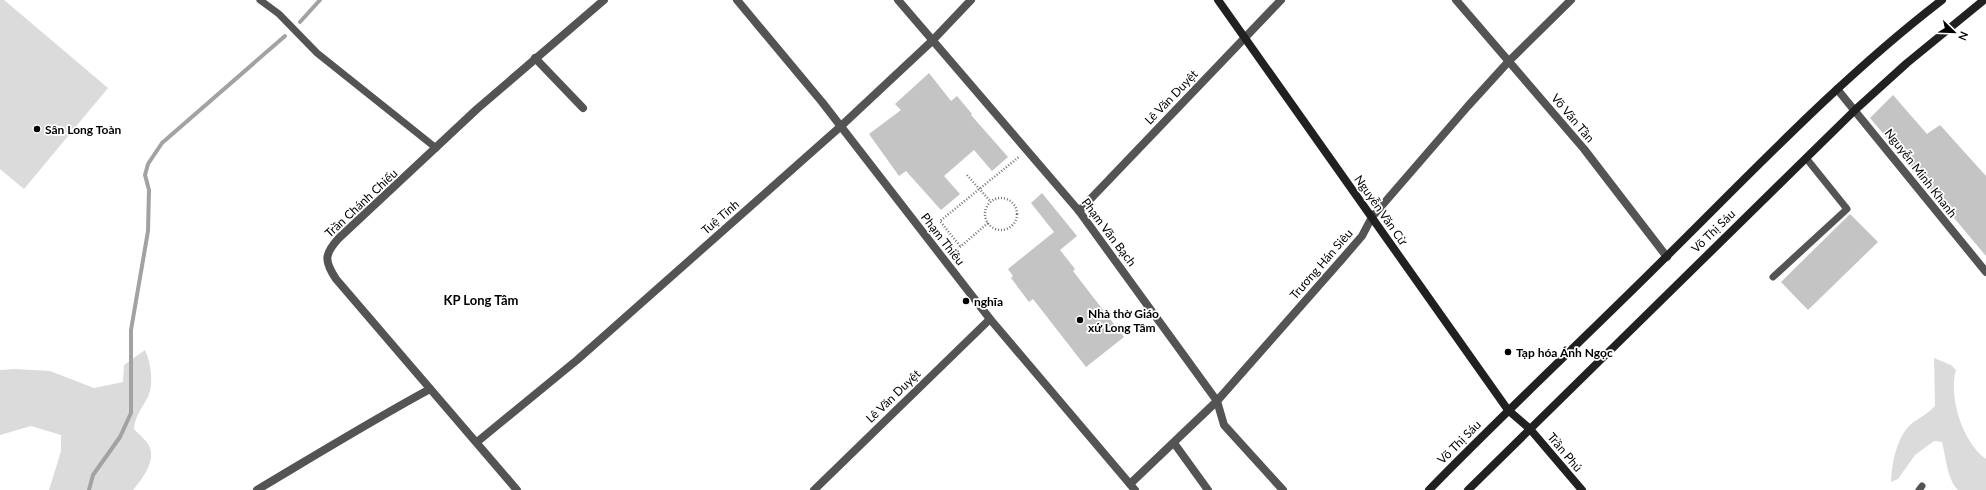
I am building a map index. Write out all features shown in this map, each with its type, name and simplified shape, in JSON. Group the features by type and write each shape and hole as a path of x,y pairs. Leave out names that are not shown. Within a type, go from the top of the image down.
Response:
{"main road":[{"name":"Nguyễn Văn Cừ","path":"1218,0 1508,410 1530,429"},
{"name":"Võ Thị Sáu","path":"1429,490 1508,410 1667,257 1789,133 1909,26 1942,0"},
{"name":"Võ Thị Sáu","path":"1468,490 1855,110 1907,63 1984,0"},
{"name":"Trần Phú","path":"1530,429 1582,490"}],"street":[{"name":"Trần Chánh Chiếu","path":"517,490 336,279 327,263 328,255 331,246 339,238 436,148 535,58 604,0"},
{"name":"Phạm Thiều","path":"737,0 781,52 990,319 1132,487"},
{"name":"Phạm Văn Bạch","path":"898,0 1079,211 1217,401 1224,425 1283,490"},
{"name":"Tuệ Tĩnh","path":"477,442 577,360 840,127 932,41 971,0"},
{"name":"Lê Văn Duyệt","path":"1079,211 1281,0"},
{"name":"Võ Văn Tần","path":"1456,0 1584,149 1667,257"},
{"name":"Trương Hán Siêu","path":"1132,487 1217,401 1344,258 1362,236 1372,217 1468,106 1509,61 1571,0"},
{"path":"535,58 583,108"},
{"name":"Nguyễn Minh Khanh","path":"1837,89 1986,272"},
{"name":"Lê Văn Duyệt","path":"814,490 990,319"},
{"path":"257,490 349,434 430,390"},
{"path":"1174,443 1208,490"}],"lane":[{"path":"260,0 279,14 317,53 436,148"},
{"path":"1773,277 1847,209 1806,158"}],"path":[{"path":"960,246 940,221 1026,150"},
{"path":"967,175 991,202"},
{"path":"1001,198 1011,202 1016,211 1016,216 1012,226 1003,230 993,228 988,223 986,210 991,202 1001,198"},
{"path":"953,253 988,223"}],"shaded area":[{"name":"Sân Long Toàn","path":"0,0 4,0 108,88 24,189 0,169"},
{"path":"145,350 150,367 151,386 148,397 137,416 134,429 145,440 150,448 151,459 144,476 133,490 49,490 61,451 61,435 31,426 0,435 0,370 15,369 50,371 94,388 123,382 124,365"},
{"path":"1934,358 1951,365 1956,370 1954,393 1959,419 1970,442 1986,459 1986,490 1958,490 1951,480 1947,468 1942,442 1934,441 1915,455 1898,479 1891,482 1892,467 1901,437 1910,425 1935,406"}],"building":[{"path":"929,73 951,101 957,96 972,114 971,115 1008,157 992,171 974,150 944,176 960,194 941,210 906,171 899,176 869,134 901,110 895,104"},
{"path":"1893,95 1927,134 1940,125 1986,176 1986,256 1870,118"},
{"name":"Nhà thờ Giáo xứ Long Tâm","path":"1042,193 1077,236 1060,250 1075,269 1073,271 1124,337 1086,367 1033,299 1029,302 1011,278 1013,276 1008,269 1054,232 1031,203"},
{"path":"1850,214 1878,242 1808,310 1781,282"}],"waterway":[{"path":"300,22 320,0"},
{"path":"89,490 93,475 120,437 131,413 131,330 148,231 149,190 145,175 148,164 162,143 285,36"}],"place":[{"name":"Sân Long Toàn","path":"37,129"},
{"name":"nghĩa","path":"966,301"},
{"name":"Nhà thờ Giáo xứ Long Tâm","path":"1080,320"},
{"name":"Tạp hóa Ánh Ngọc","path":"1508,352"}],"district":[{"name":"KP Long Tâm","path":"481,300"}]}
